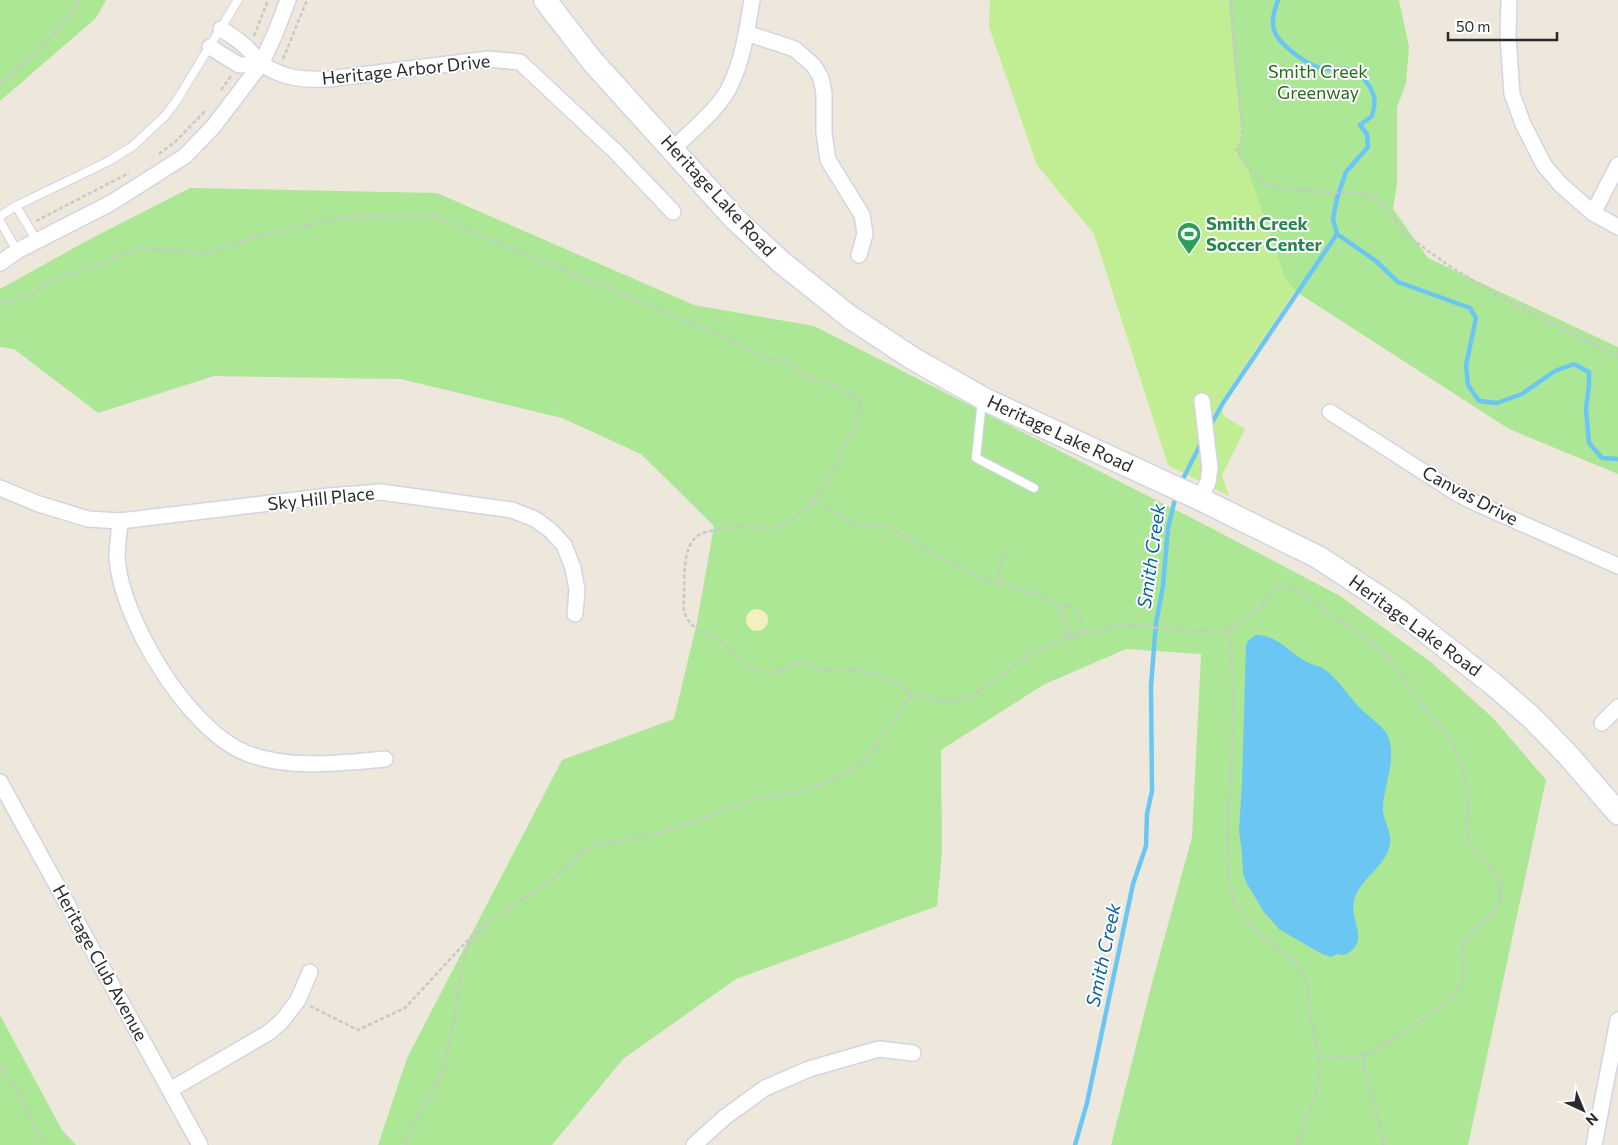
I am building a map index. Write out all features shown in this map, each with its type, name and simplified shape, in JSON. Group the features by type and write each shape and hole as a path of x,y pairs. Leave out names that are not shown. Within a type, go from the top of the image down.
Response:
{"main road":[{"name":"Heritage Lake Road","path":"545,0 593,62 735,219 781,262 850,317 912,358 982,398 1200,499 1318,557 1397,609 1493,684 1567,754 1618,813"}],"street":[{"path":"0,263 17,251 111,203 185,156 213,127 261,64 288,0"},
{"path":"673,149 711,112 730,88 739,63 752,0"},
{"path":"1509,0 1508,36 1512,94 1523,124 1544,165 1560,184 1593,213 1618,226"},
{"path":"221,29 249,49 261,64"},
{"path":"746,33 795,49 814,66 821,78 824,93 824,133 828,160 862,214 865,234 859,255"},
{"path":"210,47 239,65 261,64"},
{"name":"Heritage Arbor Drive","path":"261,64 290,78 303,80 329,79 488,59 520,62 616,152 673,212"},
{"path":"1593,213 1618,165"},
{"path":"1200,499 1208,482 1210,468 1202,401"},
{"name":"Canvas Drive","path":"1330,412 1458,494 1618,566"},
{"name":"Sky Hill Place","path":"0,488 39,504 88,519 120,521 329,496 381,492 512,510 536,519 564,545 573,568 577,590 574,614"},
{"path":"120,521 118,560 126,601 170,685 196,716 226,742 245,752 271,760 328,764 385,759"},
{"path":"1602,723 1618,707"},
{"name":"Heritage Club Avenue","path":"0,782 200,1145"},
{"path":"170,1090 268,1033 282,1021 298,1000 310,972"},
{"path":"1594,1145 1618,1020"},
{"path":"694,1145 725,1117 765,1088 809,1069 879,1049 913,1053"}],"lane":[{"path":"0,216 16,206 107,162 133,146 165,116 238,0"},
{"path":"16,206 37,242"},
{"path":"0,220 17,251"},
{"path":"982,398 976,458 1034,488"}],"path":[{"path":"0,84 49,37 80,0"},
{"path":"252,40 268,0"},
{"path":"282,61 307,0"},
{"path":"1231,0 1242,130 1241,142 1236,150 1246,166 1266,184 1288,190 1326,190 1368,194 1379,200 1406,235 1448,265 1495,294 1618,355"},
{"path":"219,92 233,73"},
{"path":"156,156 176,141 210,106"},
{"path":"33,223 135,170"},
{"path":"0,304 30,295 54,279 95,266 139,248 207,252 279,231 345,217 434,216 715,333 764,357 788,362 804,376 829,384 855,396 859,401 860,409 839,463 813,500 797,516 785,524 771,529 735,527 704,532 697,535 692,542 684,563 683,606 686,618 702,633 708,634 746,664 760,671 775,673 801,661 825,671 859,670 890,680 914,694 940,702 969,698 1030,654 1062,639 1122,624 1189,631 1227,631 1256,611 1278,587 1283,586 1300,592 1389,659 1420,702 1450,738 1458,756 1468,795 1466,824 1469,841 1494,872 1500,883 1501,893 1490,916 1469,935 1462,946 1463,974 1460,988 1446,1002 1380,1047 1363,1055 1353,1058 1318,1055"},
{"path":"813,500 853,522 866,526 882,525 892,528 922,548 980,577 1042,596 1063,607 1078,610 1084,633"},
{"path":"999,582 999,570 1007,550"},
{"path":"1063,607 1060,611 1070,637"},
{"path":"1227,631 1231,643 1233,698 1227,836 1229,881 1236,903 1248,923 1261,937 1292,959 1302,972 1308,984 1310,1015 1318,1055 1317,1089 1297,1145"},
{"path":"298,1000 358,1030 405,1008 478,930 561,872 587,849 595,845 652,835 685,825 753,799 792,794 838,778 868,757 914,694"},
{"path":"405,1145 412,1127 442,1070 453,1026 464,957 468,947 483,927"},
{"path":"1363,1055 1365,1075 1375,1106 1384,1145"},
{"path":"0,1067 10,1079 45,1145"}],"green space":[{"path":"0,0 106,0 96,18 0,101"},
{"name":"Smith Creek Soccer Center","path":"990,0 1228,0 1236,89 1242,130 1241,142 1236,151 1246,165 1284,276 1295,291 1220,403 1224,416 1245,429 1222,475 1229,496 1168,465 1094,234 1037,165 989,27"},
{"name":"Smith Creek Greenway","path":"1228,0 1399,0 1409,47 1406,83 1397,107 1397,184 1393,209 1428,258 1618,347 1618,474 1509,429 1295,291 1284,276 1246,166 1236,150 1241,142 1242,130 1236,89"},
{"path":"190,188 437,193 694,305 814,326 1215,530 1340,596 1432,663 1494,719 1546,780 1468,1145 1111,1145 1152,983 1192,837 1201,654 1126,649 1043,685 941,750 942,853 937,906 736,979 623,1059 552,1145 378,1145 407,1058 562,760 674,719 697,622 714,526 641,454 562,418 401,379 214,376 98,413 14,349 0,347 0,289 92,238"},
{"path":"0,1015 62,1130 76,1145 0,1145"}],"sand":[{"path":"757,609 765,612 768,620 765,628 757,631 749,628 746,620 749,612"}],"water":[{"path":"1255,635 1263,635 1276,640 1305,661 1326,670 1361,709 1384,729 1388,736 1391,763 1383,812 1390,835 1390,844 1383,860 1357,893 1353,908 1358,931 1357,944 1344,955 1337,954 1331,957 1320,953 1279,929 1264,912 1243,874 1239,830 1246,645"}],"waterway":[{"name":"Smith Creek","path":"1209,428 1223,403 1337,234 1333,219 1337,198 1346,172 1368,147 1367,134 1360,125 1372,116 1375,102 1373,93 1362,77 1354,72 1347,69 1328,69 1314,66 1300,58 1287,47 1281,41 1273,26 1278,0"},
{"path":"1337,234 1376,261 1398,282 1470,308 1476,318 1466,365 1468,385 1479,401 1497,403 1522,394 1555,371 1574,364 1589,372 1586,409 1589,443 1602,458 1618,459"},
{"name":"Smith Creek","path":"1181,483 1202,441"},
{"name":"Smith Creek","path":"1075,1145 1087,1103 1133,884 1146,846 1147,814 1152,791 1151,686 1156,623 1163,586 1168,528 1176,495"}],"place":[{"name":"Smith Creek Soccer Center","path":"1189,255"}]}
